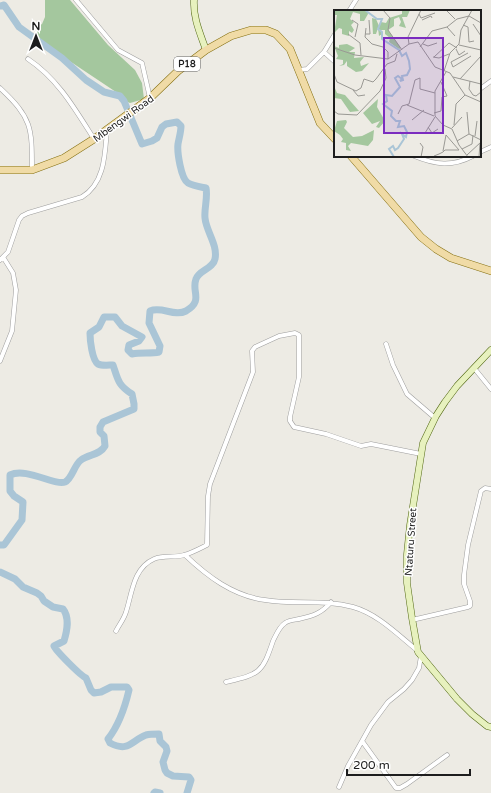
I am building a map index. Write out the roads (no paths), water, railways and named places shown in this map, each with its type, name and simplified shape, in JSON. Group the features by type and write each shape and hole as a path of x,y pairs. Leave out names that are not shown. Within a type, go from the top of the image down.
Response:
{"main road":[{"name":"Mbengwi Road","path":"0,170 32,170 64,158 94,139 150,98 178,71 206,50 231,36 251,30 266,30 276,34 290,49 320,123 334,139"},
{"path":"352,157 421,237 436,249 452,258 491,272"}],"street":[{"path":"76,0 118,50 142,63 150,98"},
{"path":"194,0 195,18 206,50"},
{"path":"350,10 356,0"},
{"path":"299,70 307,69 324,52 334,36"},
{"path":"324,52 334,61"},
{"path":"28,59 49,76 64,92 94,139"},
{"path":"481,88 491,81"},
{"path":"0,88 12,99 26,117 32,139 32,170"},
{"path":"0,361 12,331 16,290 13,273 1,258 8,252 16,224 22,216 28,213 82,197 90,192 97,184 103,166 107,129"},
{"path":"481,152 491,147"},
{"path":"416,157 426,161 446,164 462,161 471,157"},
{"path":"116,632 126,613 136,576 146,565 154,559 166,556 185,555 207,545 207,520 210,484 253,372 253,348 279,336 297,333 300,337 299,377 290,417 290,421 294,427 326,434 361,446 371,444 421,454"},
{"path":"386,344 393,365 407,394 435,418"},
{"name":"Ntaturu Street","path":"491,350 444,402 423,443 407,554 407,584 412,620 420,654 457,699 472,714 487,726 491,727"},
{"path":"474,368 491,389"},
{"path":"412,620 470,606 464,580 468,545 481,491 485,488 491,489"},
{"path":"185,555 210,577 232,590 247,596 265,600 331,602 354,608 374,617 387,626 420,654 419,668 412,680 404,690 388,702 370,726 348,766 339,787"},
{"path":"226,682 247,676 261,669 268,658 275,636 280,627 285,623 290,620 310,617 320,613 331,602"},
{"path":"362,741 394,788 406,784 447,755"}],"waterway":[{"path":"0,6 4,5 19,27 62,58 86,80 104,92 120,96 124,101 142,144 157,138 162,127 166,124 177,122 181,126 178,144 181,171 188,183 206,188 207,196 205,218 215,249 214,262 200,273 196,279 196,299 191,307 182,313 159,310 150,311 149,323 160,346 159,352 132,354 128,350 129,345 139,341 142,337 122,326 115,317 104,317 99,327 90,333 92,350 96,362 101,365 113,365 119,382 132,394 134,409 103,422 100,427 100,432 104,436 105,446 97,453 81,460 65,482 60,483 24,473 10,475 10,491 14,496 23,502 22,520 4,545 0,545"},
{"path":"0,572 15,579 23,587 37,593 44,601 53,607 63,609 67,616 67,629 64,641 54,646 59,653 86,678 91,690 94,693 101,692 111,687 127,687 129,690 121,716 108,739 110,743 122,747 130,745 146,735 159,734 160,741 166,747 167,751 163,762 165,770 173,776 189,777 191,780 187,793"},
{"path":"154,793 160,793"}]}
